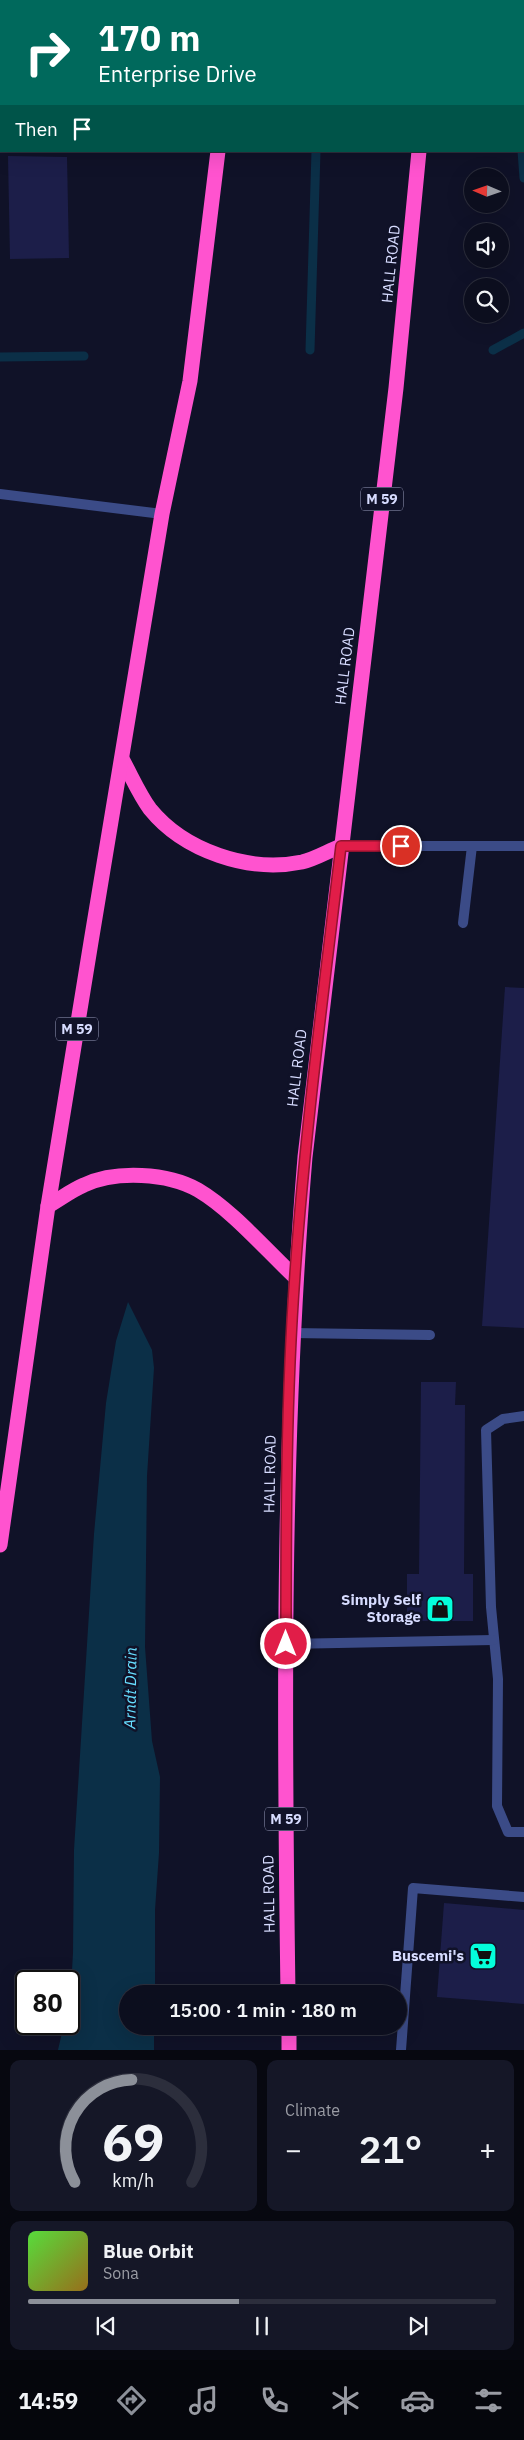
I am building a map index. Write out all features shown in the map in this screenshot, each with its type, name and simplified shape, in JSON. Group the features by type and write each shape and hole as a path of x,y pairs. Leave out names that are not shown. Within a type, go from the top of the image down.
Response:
{"highway":[{"name":"M 59","path":"0,1545 48,1206 162,514 190,381 218,152"},
{"name":"HALL ROAD","path":"288,1985 284,1716 287,1521 295,1276 304,1156 396,388 420,152"},
{"path":"122,759 150,808 172,831 190,844 222,858 265,864 302,862 341,846"},
{"path":"48,1206 84,1184 118,1176 140,1175 167,1179 198,1190 222,1208 295,1276"},
{"path":"289,2035 289,2050"}],"street":[{"path":"0,494 162,514"},
{"path":"341,846 524,846"},
{"path":"463,923 472,846"},
{"path":"292,1333 430,1335"},
{"path":"524,1416 503,1419 486,1430 494,1640 498,1679 497,1806 508,1832 524,1832"},
{"path":"286,1644 494,1640"},
{"path":"401,2050 414,1888 524,1897"}],"water":[{"path":"128,1302 152,1350 154,1368 147,1476 145,1647 152,1741 160,1777 159,1853 155,1910 155,1985 119,1985 119,2035 154,2035 154,2050 58,2050 61,2035 80,2035 80,1970 72,1970 74,1850 94,1534 106,1403 116,1341"}],"building":[{"path":"8,156 67,157 69,258 10,259"},
{"path":"505,987 524,988 524,1328 482,1326"},
{"path":"421,1382 456,1382 455,1405 465,1405 464,1574 473,1574 473,1621 407,1621 407,1574 419,1574"},
{"path":"444,1903 524,1910 524,2004 437,1997"}],"waterway":[{"path":"310,350 316,152"},
{"path":"522,152 524,178"},
{"name":"Arndt Drain","path":"493,350 524,333"},
{"name":"Arndt Drain","path":"0,357 84,356"}],"place":[{"name":"Simply Self Storage","path":"440,1609"},
{"name":"Buscemi's","path":"483,1956"}],"route":[{"path":"286,1644 287,1521 295,1276 304,1156 341,846 401,846"}]}
